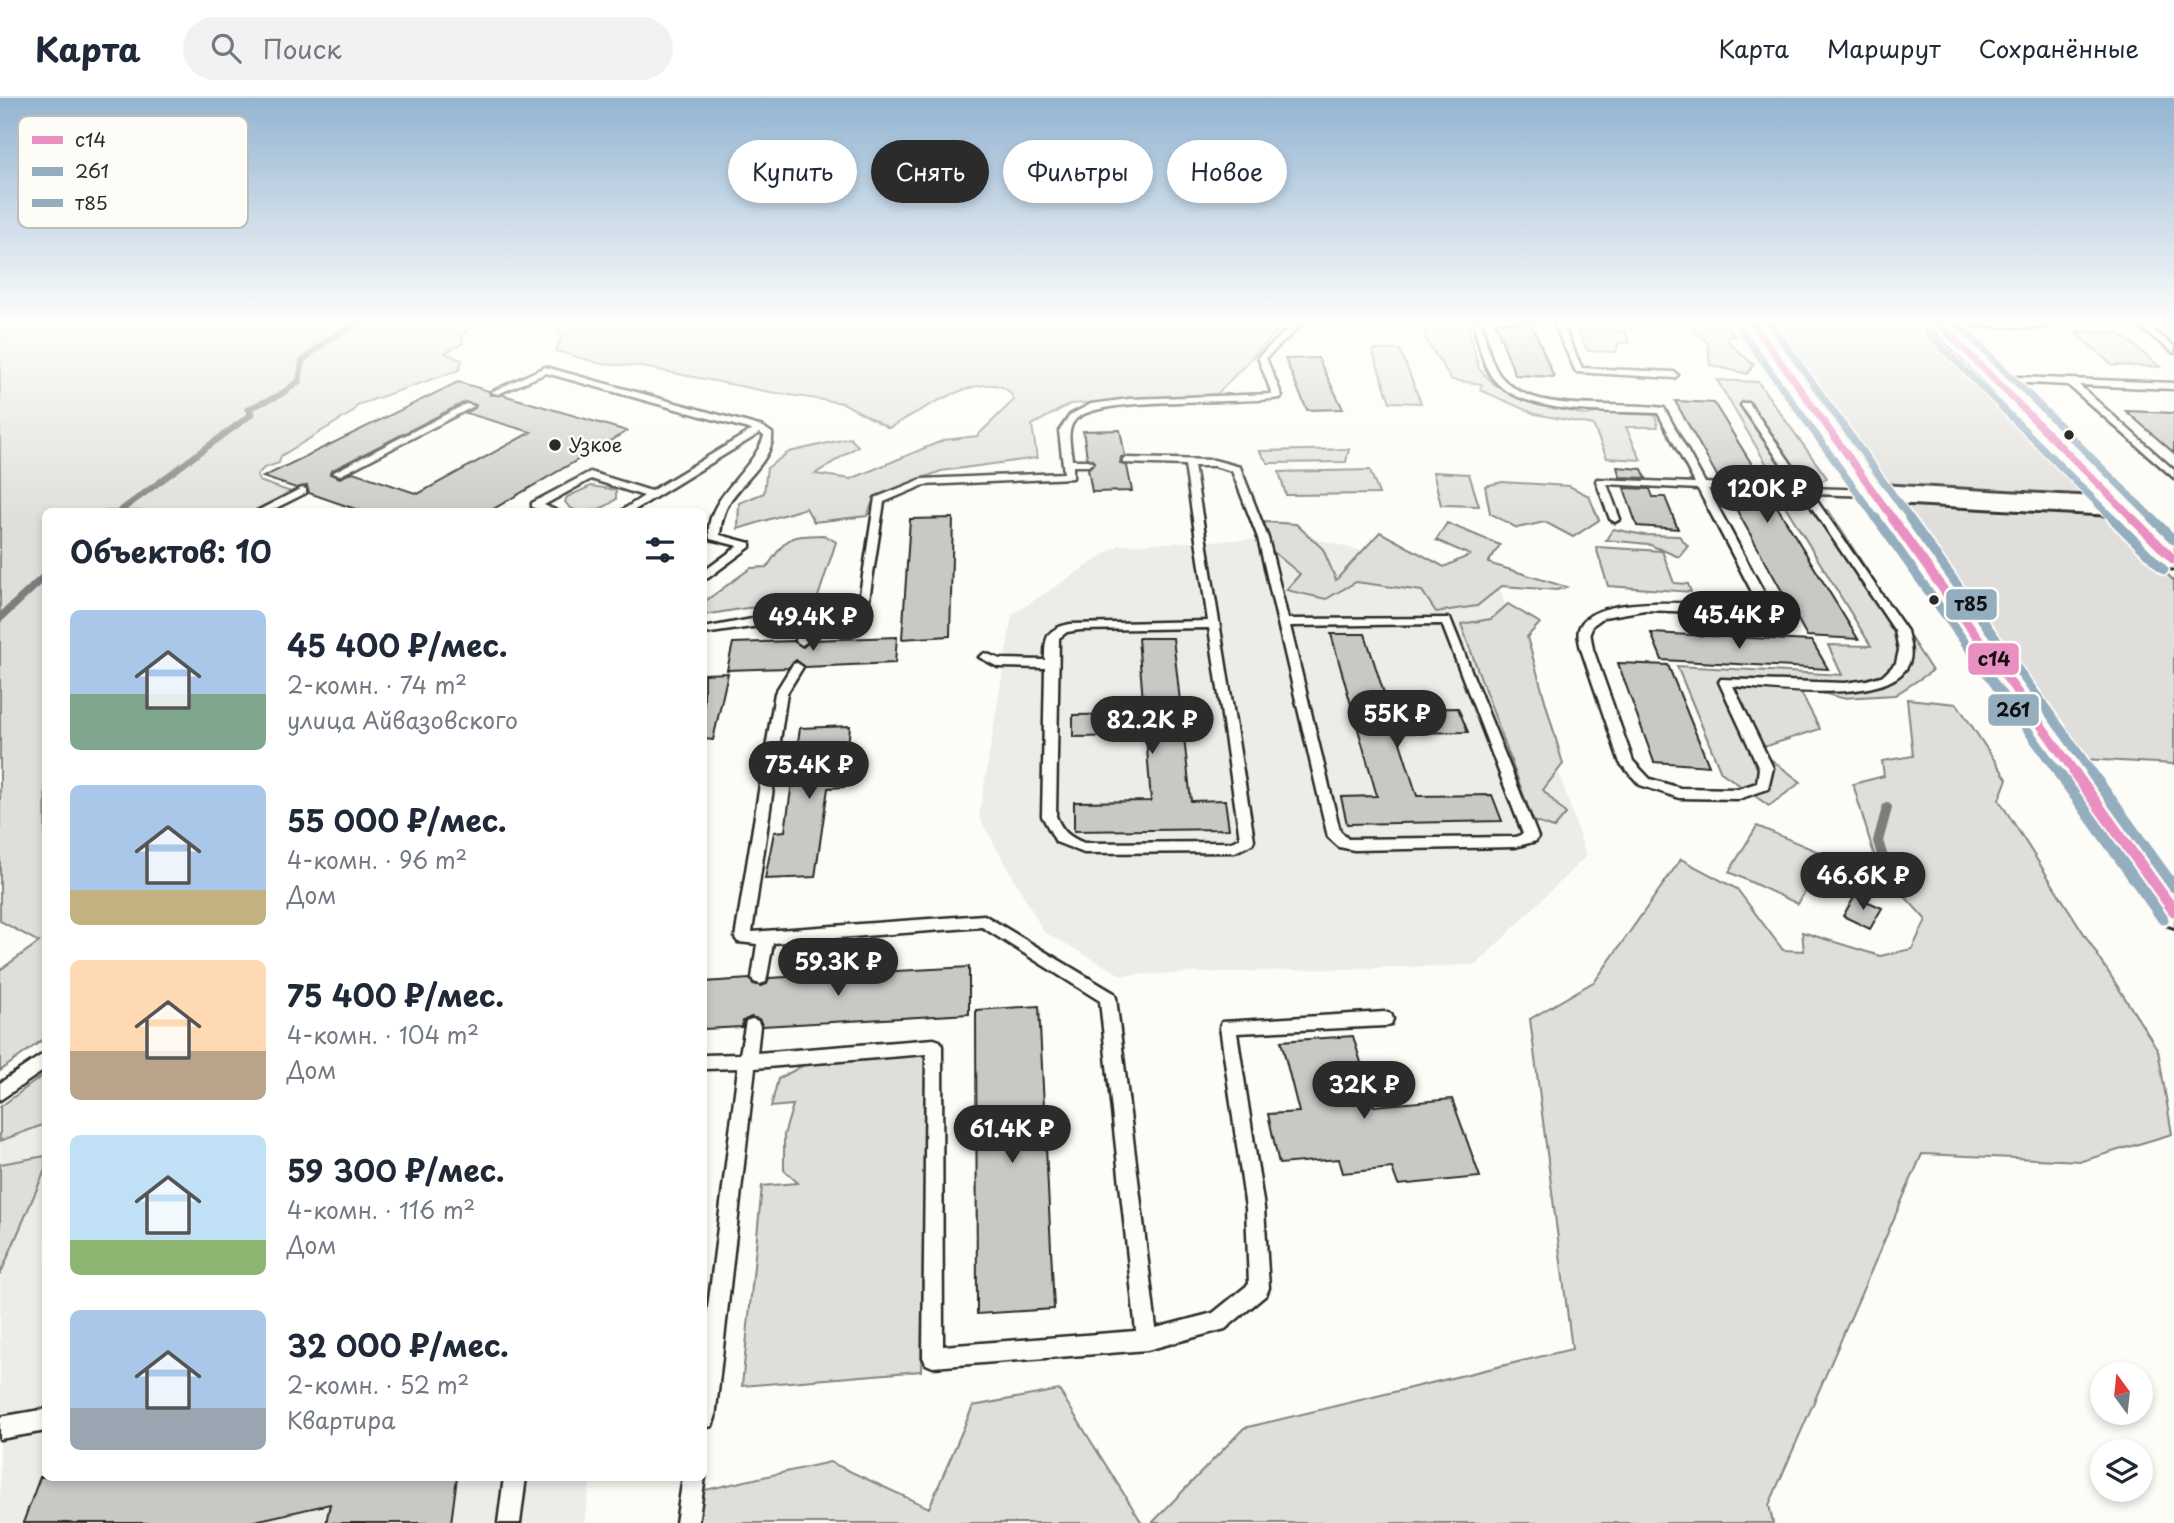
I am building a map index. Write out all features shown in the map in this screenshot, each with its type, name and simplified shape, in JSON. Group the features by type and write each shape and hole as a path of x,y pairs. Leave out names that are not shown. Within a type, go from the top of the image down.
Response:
{"main road":[{"path":"1799,388 2174,911"},
{"path":"2002,388 2174,560"},
{"path":"1872,493 2121,507"}],"lane":[{"path":"495,393 505,388"},
{"path":"612,388 760,429 769,435 768,445 716,514 709,536 746,545 707,574"},
{"path":"707,630 752,623 862,617 879,500 922,482 1069,476 1064,431 1073,417 1094,406 1277,396 1274,388"},
{"path":"1511,388 1521,395 1577,406 1661,410 1769,613 1619,607 1601,613 1588,622 1584,635 1627,763 1645,782 1679,793 1739,794 1763,786 1766,768 1725,682 1850,688 1880,682 1900,669 1906,652 1901,631 1746,405"},
{"path":"2077,388 2174,475"},
{"path":"337,473 469,406"},
{"path":"631,508 760,429"},
{"path":"1126,461 1214,463 1236,469 1263,538 1333,833 1337,839 1354,845 1515,842 1531,837 1446,620 1283,622"},
{"path":"1189,462 1247,835 1242,844 1235,847 1084,848 1068,844 1056,835 1049,816 1051,642 1055,633 1064,628 1214,624"},
{"path":"1067,463 1088,463"},
{"path":"544,508 536,505 590,475 652,495"},
{"path":"1615,519 1601,481 1723,487"},
{"path":"1766,489 1872,493"},
{"path":"268,508 302,491"},
{"path":"802,641 804,621"},
{"path":"985,657 998,663 1051,664"},
{"path":"797,667 781,693 743,938 984,921 1108,999 1147,1340"},
{"path":"760,978 766,938"},
{"path":"707,1062 748,1062 934,1046 933,1357 1147,1340 1218,1322 1259,1288 1255,1208 1228,1027 1385,1019"},
{"path":"707,1394 752,1026"},
{"path":"0,1093 42,1062"},
{"path":"0,1428 42,1421"},
{"path":"509,1523 514,1481"},
{"path":"687,1523 693,1481"}],"shaded area":[{"path":"0,388 405,388 357,405 353,412 281,456 279,463 264,468 257,475 259,481 291,492 260,508 42,508 42,1040 0,1071 0,970 39,942 0,921"},
{"path":"752,388 969,388 935,402 889,428 843,403"},
{"path":"1222,388 1217,394 1070,404 1032,425 1037,458 941,471 875,496 867,516 814,522 806,508 738,529 739,503 764,493 767,468 789,452 850,438 858,446 815,474 851,479 944,440 977,436 1014,400 1005,389"},
{"path":"1385,388 1415,388 1421,403 1390,402"},
{"path":"1502,388 1514,396 1584,415 1617,410 1655,415 1658,427 1626,427 1641,460 1607,458 1593,425 1535,414 1480,390"},
{"path":"1722,388 1763,388 1827,478 1817,484 1773,475"},
{"path":"1808,388 1987,388 2090,495 2084,500 1889,489 1875,479"},
{"path":"1349,449 1346,462 1268,463 1259,451"},
{"path":"1370,470 1379,494 1286,495 1279,472"},
{"path":"1433,472 1469,474 1479,506 1441,505"},
{"path":"1502,482 1569,486 1589,496 1599,520 1573,537 1545,522 1517,528 1490,513 1485,486"},
{"path":"591,486 616,490 616,499 600,508 572,508 565,502 567,497"},
{"path":"1795,497 1829,511 1932,671 1895,695 1842,698 1798,687 1820,729 1757,749 1801,782 1769,806 1721,772 1677,666 1842,675 1828,645 1871,646 1784,504"},
{"path":"1909,501 2094,512 2114,519 2174,581 2174,764 2083,759 1896,509"},
{"path":"1264,522 1296,524 1323,549 1336,580 1380,532 1444,567 1470,555 1436,540 1447,523 1500,545 1488,563 1566,587 1557,590 1502,586 1477,606 1436,612 1422,591 1356,582 1326,599 1286,590 1300,574 1271,550"},
{"path":"1613,529 1644,535 1679,536 1688,546 1679,557 1648,544 1606,540"},
{"path":"824,535 836,542 815,606 747,608 707,615 707,600 751,568 767,567 785,544 802,536"},
{"path":"1308,537 1499,586 1586,856 1476,965 1121,975 1044,932 979,817 1012,615 1119,545"},
{"path":"1596,547 1662,551 1674,583 1688,584 1691,592 1608,586"},
{"path":"1508,604 1540,623 1527,637 1563,764 1543,790 1566,814 1554,828 1533,821 1461,624 1491,619"},
{"path":"1907,699 1957,704 2007,779 1999,800 2158,1050 2172,1134 2082,1161 1922,1154 1769,1505 1773,1523 1152,1523 1244,1428 1572,1349 1530,1019 1595,981 1681,859 1737,889 1783,950 1804,951 1802,932 1880,956 1912,949 1926,920 1891,881 1887,869 1875,858 1853,784 1884,776 1882,761 1913,756"},
{"path":"1757,826 1826,855 1798,904 1729,872"},
{"path":"926,1054 921,1371 742,1386 762,1186 798,1183 784,1170 784,1135 793,1105 771,1107 778,1079 813,1060"},
{"path":"42,1076 42,1125 0,1141 0,1107"},
{"path":"42,1090 42,1481 590,1481 584,1523 0,1523 0,1119"},
{"path":"42,1157 42,1177 0,1275 0,1164"},
{"path":"1059,1390 1142,1523 691,1523 696,1492 830,1462 929,1508 973,1406"}],"building":[{"name":"Узкое","path":"445,388 480,388 489,391 490,395 503,395 627,431 495,508 352,508 309,493 307,486 296,488 263,477","holes":["465,402 476,405 466,413 531,432 418,494 353,472 340,478 330,474 331,471"]},
{"path":"1298,388 1333,388 1343,409 1307,410"},
{"path":"1675,401 1714,403 1764,484 1759,490 1770,495 1858,639 1807,636 1726,491 1730,486 1720,481"},
{"path":"2126,411 2174,413 2174,453"},
{"path":"1120,430 1125,456 1121,457 1120,463 1127,466 1132,491 1092,492 1088,469 1095,462 1087,457 1083,431"},
{"path":"1617,467 1642,469 1646,478 1620,477"},
{"path":"1624,488 1650,489 1653,497 1665,497 1678,529 1637,526"},
{"path":"953,518 950,636 902,639 910,519"},
{"path":"1651,633 1812,641 1828,669 1662,660"},
{"path":"1331,634 1365,634 1389,709 1458,708 1468,732 1397,733 1417,796 1492,795 1502,821 1347,824 1341,797 1377,796"},
{"path":"897,637 895,663 805,667 796,660 788,668 727,670 733,643 794,641 803,647 811,640"},
{"path":"1138,638 1173,638 1191,801 1225,800 1229,829 1074,831 1074,802 1151,801 1146,736 1073,737 1073,715 1144,714"},
{"path":"1618,663 1668,665 1709,766 1654,762"},
{"path":"728,673 713,740 707,739 707,674"},
{"path":"850,726 844,787 828,788 815,877 765,879 774,832 785,831 800,728"},
{"path":"1855,896 1882,908 1870,929 1843,916"},
{"path":"969,967 969,1014 763,1026 759,1019 751,1017 743,1021 742,1027 707,1029 707,982 750,979 753,984 761,986 767,984 769,978"},
{"path":"1039,1006 1054,1309 977,1314 976,1010"},
{"path":"1353,1036 1374,1106 1452,1099 1480,1177 1398,1185 1392,1168 1343,1173 1339,1159 1279,1164 1268,1114 1299,1112 1281,1041"},
{"path":"40,1477 42,1481 456,1481 451,1523 326,1523 330,1504 246,1523 23,1523"}],"waterway":[{"path":"124,508 252,414 248,409 289,388"},
{"path":"0,618 42,579"},
{"path":"1884,861 1878,841 1887,808"}],"transit line":[{"name":"261","path":"1783,388 2163,919"},
{"name":"с14","path":"1800,388 2174,911"},
{"name":"т85","path":"1817,388 2174,887"},
{"name":"261","path":"1983,388 2164,570"},
{"name":"с14","path":"2003,388 2174,560"},
{"name":"т85","path":"2022,388 2174,540"}],"place":[{"name":"Узкое","path":"555,445"}]}
